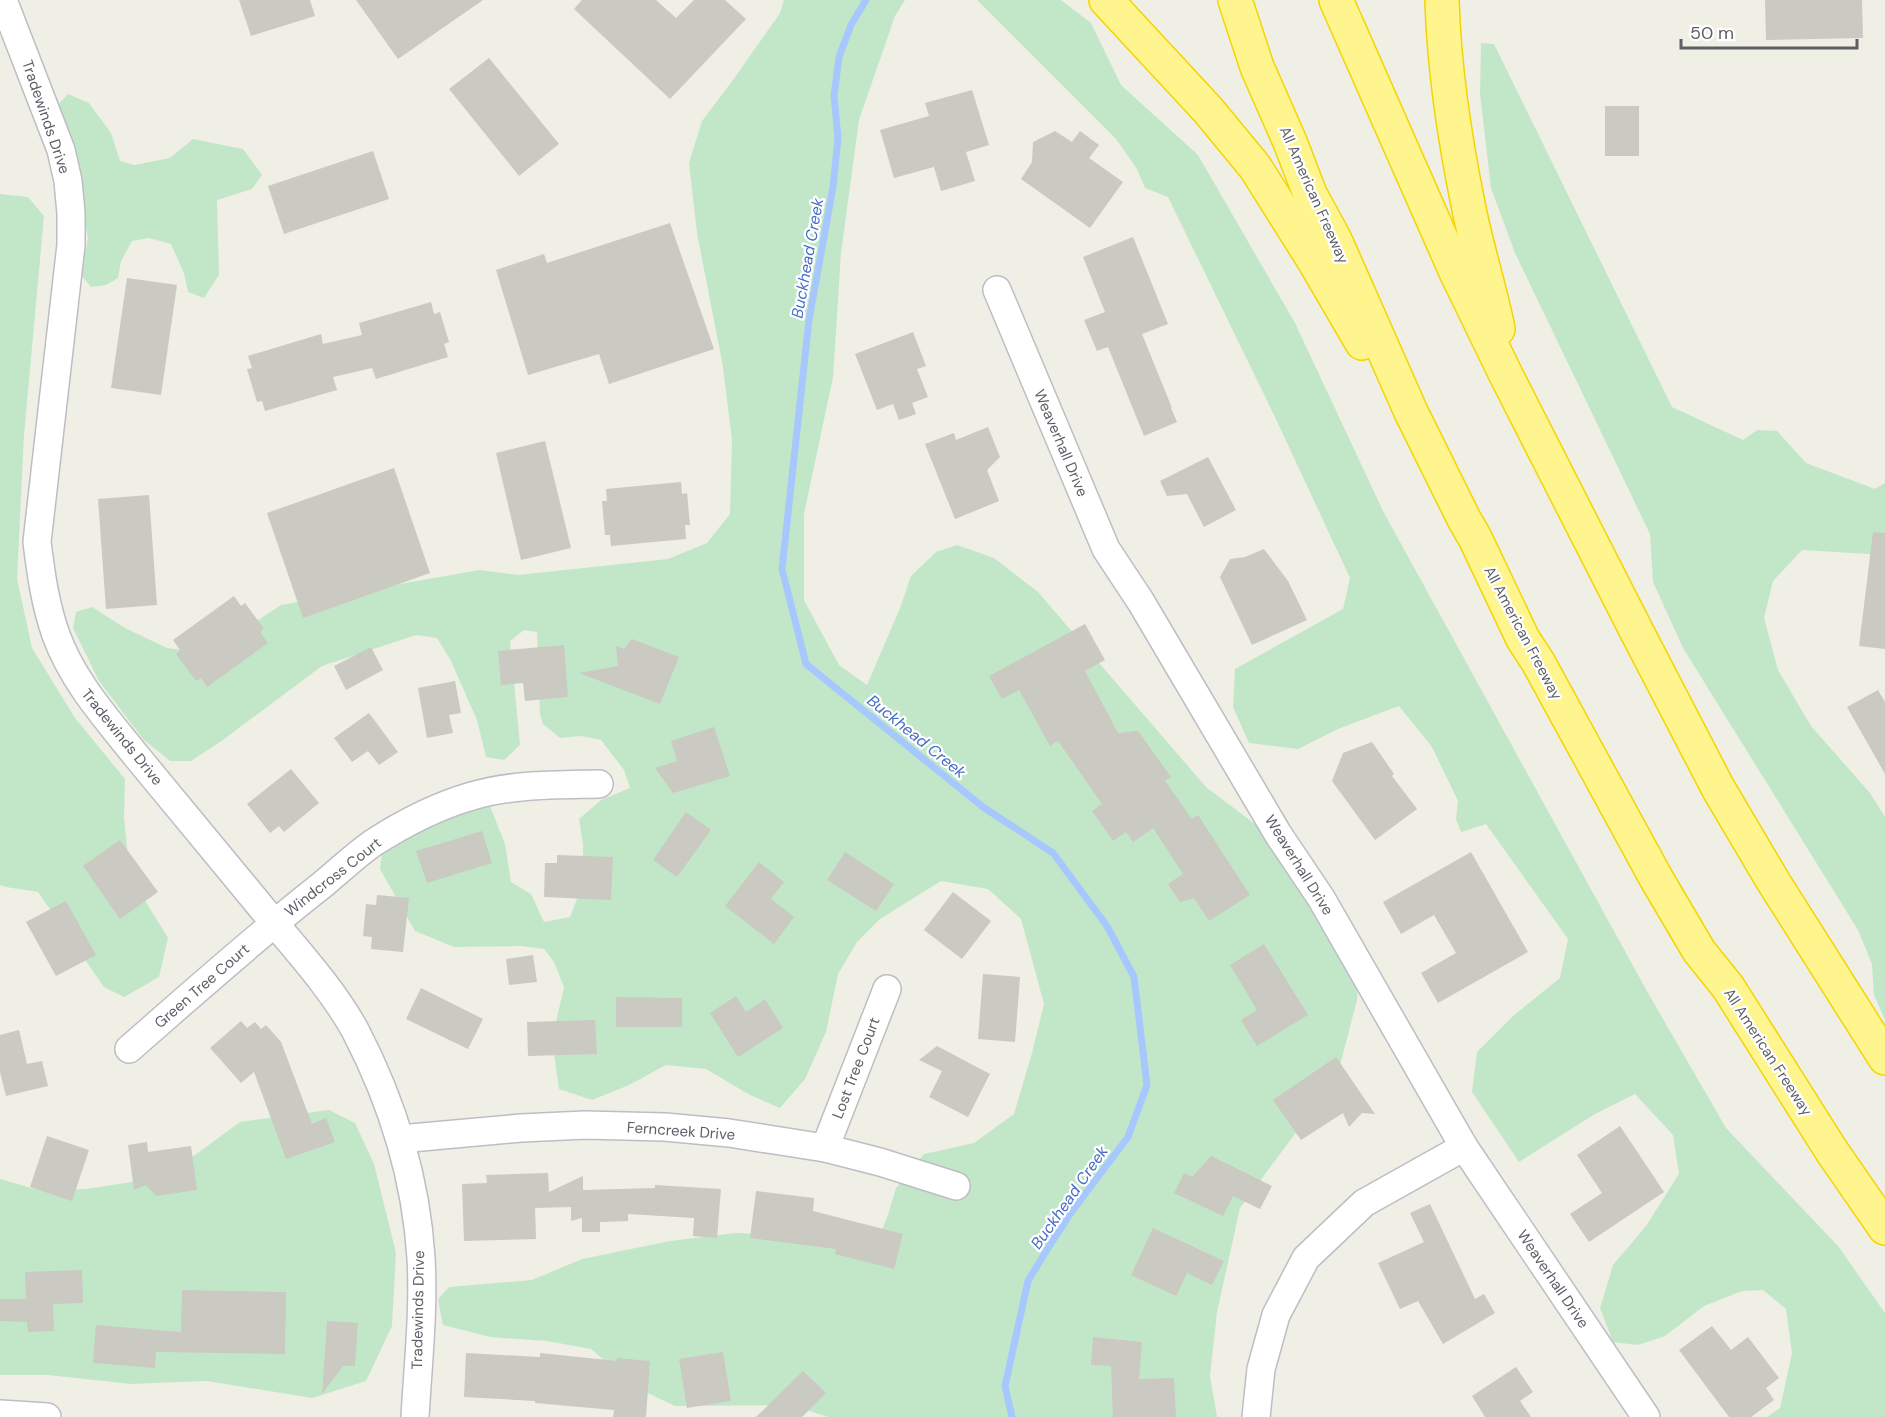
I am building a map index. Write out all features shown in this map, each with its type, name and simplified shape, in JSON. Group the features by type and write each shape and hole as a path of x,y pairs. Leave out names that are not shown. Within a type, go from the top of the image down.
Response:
{"highway":[{"path":"1106,0 1208,111 1255,167 1313,259 1360,340 1411,412"},
{"name":"All American Freeway","path":"1234,0 1257,67 1310,194 1335,240 1411,412 1523,639 1699,951 1728,987 1831,1150 1885,1228"},
{"path":"1336,0 1456,272 1506,375 1718,788 1773,881 1885,1058"},
{"path":"1443,0 1443,30 1456,138 1469,211 1492,302 1506,375"}],"street":[{"name":"Tradewinds Drive","path":"3,0 61,150 68,181 71,213 71,245 37,542 43,590 56,636 86,693 322,979 354,1029 375,1072 400,1139 414,1194 421,1257 422,1305 415,1417"},
{"name":"Weaverhall Drive","path":"997,290 1106,549 1141,602 1278,834 1321,898 1464,1148 1646,1417"},
{"name":"Windcross Court","path":"274,923 373,843 443,805 474,795 521,786 598,784"},
{"name":"Green Tree Court","path":"129,1049 274,923"},
{"name":"Lost Tree Court","path":"825,1148 887,989"},
{"name":"Ferncreek Drive","path":"400,1139 521,1128 585,1125 665,1127 825,1148 880,1162 956,1186"},
{"path":"1256,1417 1261,1369 1276,1315 1306,1258 1364,1203 1464,1148"},
{"path":"0,1414 47,1417"}],"green space":[{"path":"784,0 905,0 895,16 859,120 841,253 833,377 804,514 804,600 839,665 867,685 911,576 936,552 957,545 994,558 1038,592 1206,787 1309,865 1358,968 1357,1000 1337,1077 1240,1208 1217,1312 1210,1376 1217,1417 828,1417 791,1405 675,1406 635,1387 591,1349 547,1341 490,1337 443,1325 438,1299 449,1287 532,1280 582,1259 670,1241 735,1233 825,1236 874,1248 896,1188 924,1154 974,1143 1014,1114 1044,1004 1021,919 988,889 941,881 880,919 857,942 838,974 826,1032 805,1079 780,1108 750,1095 706,1069 666,1065 629,1085 592,1100 559,1089 552,1039 564,987 554,962 544,949 522,946 454,947 415,931 380,869 382,854 413,831 465,805 490,806 505,844 511,882 531,894 544,922 570,917 583,883 583,844 579,819 601,800 630,788 624,770 601,740 581,736 560,738 543,724 540,714 537,632 524,630 510,641 520,745 504,760 486,757 477,720 450,659 437,638 416,635 322,666 191,761 170,761 143,739 99,681 73,628 76,612 92,607 125,628 167,648 208,653 281,605 479,570 518,575 668,559 707,543 730,514 732,440 723,367 697,233 689,163 702,121 780,13"},
{"path":"977,0 1061,0 1091,23 1121,85 1198,155 1295,323 1383,511 1648,993 1726,1128 1838,1246 1885,1313 1885,1417 1767,1417 1780,1408 1792,1353 1786,1309 1763,1290 1742,1291 1704,1306 1665,1336 1638,1345 1613,1342 1600,1308 1613,1265 1646,1226 1679,1174 1673,1135 1635,1094 1595,1114 1519,1162 1472,1092 1477,1052 1513,1016 1560,978 1568,939 1486,824 1461,832 1456,819 1458,801 1432,747 1399,706 1338,729 1298,749 1249,743 1233,707 1235,669 1343,609 1350,578 1168,197 1145,188 1137,169 1116,139"},
{"path":"1481,43 1494,44 1672,407 1743,440 1757,430 1777,431 1806,463 1875,489 1885,483 1885,555 1802,550 1773,581 1764,618 1778,670 1811,726 1870,793 1885,817 1885,1020 1874,995 1872,964 1858,930 1683,648 1653,582 1650,534 1515,253 1491,188 1480,94"},
{"path":"68,94 89,103 111,133 120,161 134,165 170,158 193,139 243,149 262,175 252,189 217,200 219,275 204,298 188,292 184,273 171,244 149,238 132,241 121,261 118,278 106,285 91,287 81,275 88,238 81,200 56,107"},
{"path":"0,194 28,197 44,216 24,435 17,579 32,648 75,718 125,779 124,818 130,876 168,938 159,977 124,997 104,987 38,892 0,885"},
{"path":"329,1110 355,1123 374,1164 396,1253 392,1326 366,1381 312,1398 207,1381 131,1384 48,1375 0,1375 0,1179 42,1191 86,1189 165,1177 240,1122"}],"building":[{"path":"239,0 310,0 315,16 251,36"},
{"path":"356,0 483,0 398,59"},
{"path":"582,0 656,0 676,18 694,0 725,0 746,19 670,99 574,9"},
{"path":"1765,0 1862,0 1863,38 1766,40"},
{"path":"489,58 559,144 519,176 449,89"},
{"path":"972,90 989,145 966,152 975,181 941,191 934,167 894,178 880,130 929,116 925,103"},
{"path":"1605,106 1639,106 1639,156 1605,156"},
{"path":"1055,131 1072,142 1080,131 1099,145 1089,158 1123,182 1090,228 1021,179 1032,162 1033,142"},
{"path":"373,151 389,199 284,234 268,186"},
{"path":"670,223 714,349 609,384 599,354 528,375 496,270 544,254 547,263"},
{"path":"1133,237 1168,324 1142,334 1177,422 1144,436 1108,347 1097,351 1084,320 1105,312 1083,257"},
{"path":"127,278 177,285 161,395 111,388"},
{"path":"431,302 434,314 440,312 449,342 444,344 448,357 376,379 372,368 333,377 337,390 265,411 262,401 257,402 247,369 252,368 248,356 321,334 323,344 362,335 359,323"},
{"path":"913,332 926,366 917,369 928,397 912,403 916,414 899,420 893,404 877,410 855,354"},
{"path":"988,427 1000,457 987,470 999,501 955,519 925,444 954,433 956,440"},
{"path":"545,441 571,548 521,560 496,453"},
{"path":"1208,457 1236,510 1204,527 1187,494 1167,496 1160,481"},
{"path":"394,468 430,573 303,618 267,513"},
{"path":"681,482 682,494 687,493 690,525 685,525 686,539 611,546 610,535 605,535 602,501 607,501 606,489"},
{"path":"149,495 157,605 106,609 98,499"},
{"path":"1873,532 1885,533 1885,649 1859,646"},
{"path":"1264,549 1288,581 1307,620 1252,645 1220,577 1230,559 1245,557"},
{"path":"234,596 241,606 245,603 264,629 260,632 268,643 207,687 201,678 196,681 176,654 180,650 173,640"},
{"path":"1085,624 1105,660 1085,671 1118,733 1138,731 1171,777 1165,781 1192,819 1198,815 1250,895 1209,921 1194,898 1180,902 1168,884 1183,874 1153,828 1133,842 1126,832 1113,841 1092,811 1102,804 1058,741 1050,746 1019,690 1002,699 989,676"},
{"path":"632,639 679,657 660,704 579,673 618,666 616,646 624,649"},
{"path":"564,645 568,697 525,701 523,683 501,685 498,651"},
{"path":"371,647 383,670 346,690 334,666"},
{"path":"455,681 461,713 449,715 453,733 427,738 418,688"},
{"path":"1878,690 1885,702 1885,774 1847,707"},
{"path":"369,713 398,752 379,765 368,751 352,762 334,738"},
{"path":"714,727 730,776 673,793 655,768 677,761 671,741"},
{"path":"1372,742 1394,774 1392,776 1417,809 1375,840 1332,781 1343,753"},
{"path":"291,769 319,803 284,832 279,826 270,833 247,804"},
{"path":"686,812 711,830 677,877 653,860"},
{"path":"482,831 492,863 427,883 416,851"},
{"path":"120,840 158,892 120,919 83,866"},
{"path":"845,852 894,884 876,911 827,880"},
{"path":"1471,852 1528,952 1438,1003 1421,973 1456,953 1434,915 1401,934 1383,902"},
{"path":"557,855 613,857 611,900 544,897 545,863 557,863"},
{"path":"759,862 784,882 771,899 794,917 774,944 725,906"},
{"path":"953,892 991,921 962,959 924,930"},
{"path":"377,895 409,898 403,952 371,949 372,937 363,936 366,904 376,905"},
{"path":"66,901 96,955 56,976 26,922"},
{"path":"1264,944 1308,1015 1257,1046 1241,1020 1257,1010 1230,965"},
{"path":"533,955 537,982 509,985 506,959"},
{"path":"983,974 1020,977 1015,1042 978,1039"},
{"path":"421,988 483,1019 468,1049 406,1019"},
{"path":"736,996 746,1012 765,999 783,1028 738,1057 710,1013"},
{"path":"616,997 682,998 682,1027 616,1027"},
{"path":"595,1020 597,1054 528,1056 527,1022"},
{"path":"241,1021 247,1028 255,1022 261,1029 266,1025 281,1042 312,1124 326,1118 335,1142 286,1159 254,1072 241,1083 210,1048"},
{"path":"19,1030 27,1064 42,1061 48,1086 6,1096 0,1072 0,1035"},
{"path":"937,1046 990,1074 968,1117 929,1097 942,1071 919,1060"},
{"path":"1336,1057 1375,1114 1362,1113 1349,1127 1343,1113 1301,1140 1273,1100"},
{"path":"1620,1126 1664,1192 1589,1242 1570,1214 1602,1193 1577,1155"},
{"path":"47,1136 89,1150 72,1201 30,1187"},
{"path":"147,1142 148,1152 191,1146 197,1190 156,1196 146,1185 134,1190 128,1145"},
{"path":"1211,1156 1272,1186 1260,1209 1233,1196 1223,1216 1174,1193 1184,1173 1192,1177"},
{"path":"548,1173 549,1192 583,1176 583,1190 655,1188 655,1185 721,1189 717,1238 693,1236 694,1218 628,1214 628,1221 600,1222 600,1232 582,1232 582,1218 571,1221 571,1207 535,1208 536,1239 464,1241 462,1184 487,1183 486,1175"},
{"path":"756,1191 814,1198 813,1211 903,1234 894,1269 835,1254 836,1249 750,1238"},
{"path":"1430,1204 1475,1299 1484,1294 1495,1313 1443,1344 1418,1301 1400,1309 1378,1263 1424,1242 1410,1213"},
{"path":"1153,1228 1224,1261 1212,1285 1187,1273 1176,1296 1131,1275"},
{"path":"82,1270 83,1303 53,1304 54,1331 28,1332 27,1322 0,1321 0,1299 26,1299 25,1272"},
{"path":"182,1290 286,1292 285,1354 156,1352 155,1368 93,1363 96,1325 181,1332"},
{"path":"327,1321 358,1323 355,1366 343,1366 322,1394"},
{"path":"1712,1326 1731,1350 1748,1337 1779,1378 1766,1388 1774,1400 1751,1417 1729,1417 1679,1350"},
{"path":"1093,1337 1142,1342 1139,1379 1174,1378 1176,1417 1113,1417 1111,1366 1091,1365"},
{"path":"723,1352 731,1401 687,1408 679,1359"},
{"path":"466,1353 540,1357 540,1353 617,1361 617,1358 650,1361 646,1417 613,1417 614,1410 535,1403 535,1401 464,1397"},
{"path":"1516,1367 1533,1392 1520,1401 1531,1417 1485,1417 1472,1396"},
{"path":"803,1371 826,1393 802,1417 756,1417"}],"waterway":[{"name":"Buckhead Creek","path":"866,0 851,25 839,57 834,96 838,138 833,187 809,320 782,569 806,664 983,807 1053,853 1107,926 1134,977 1147,1085 1128,1137 1070,1214 1028,1281 1005,1386 1012,1417"}]}
